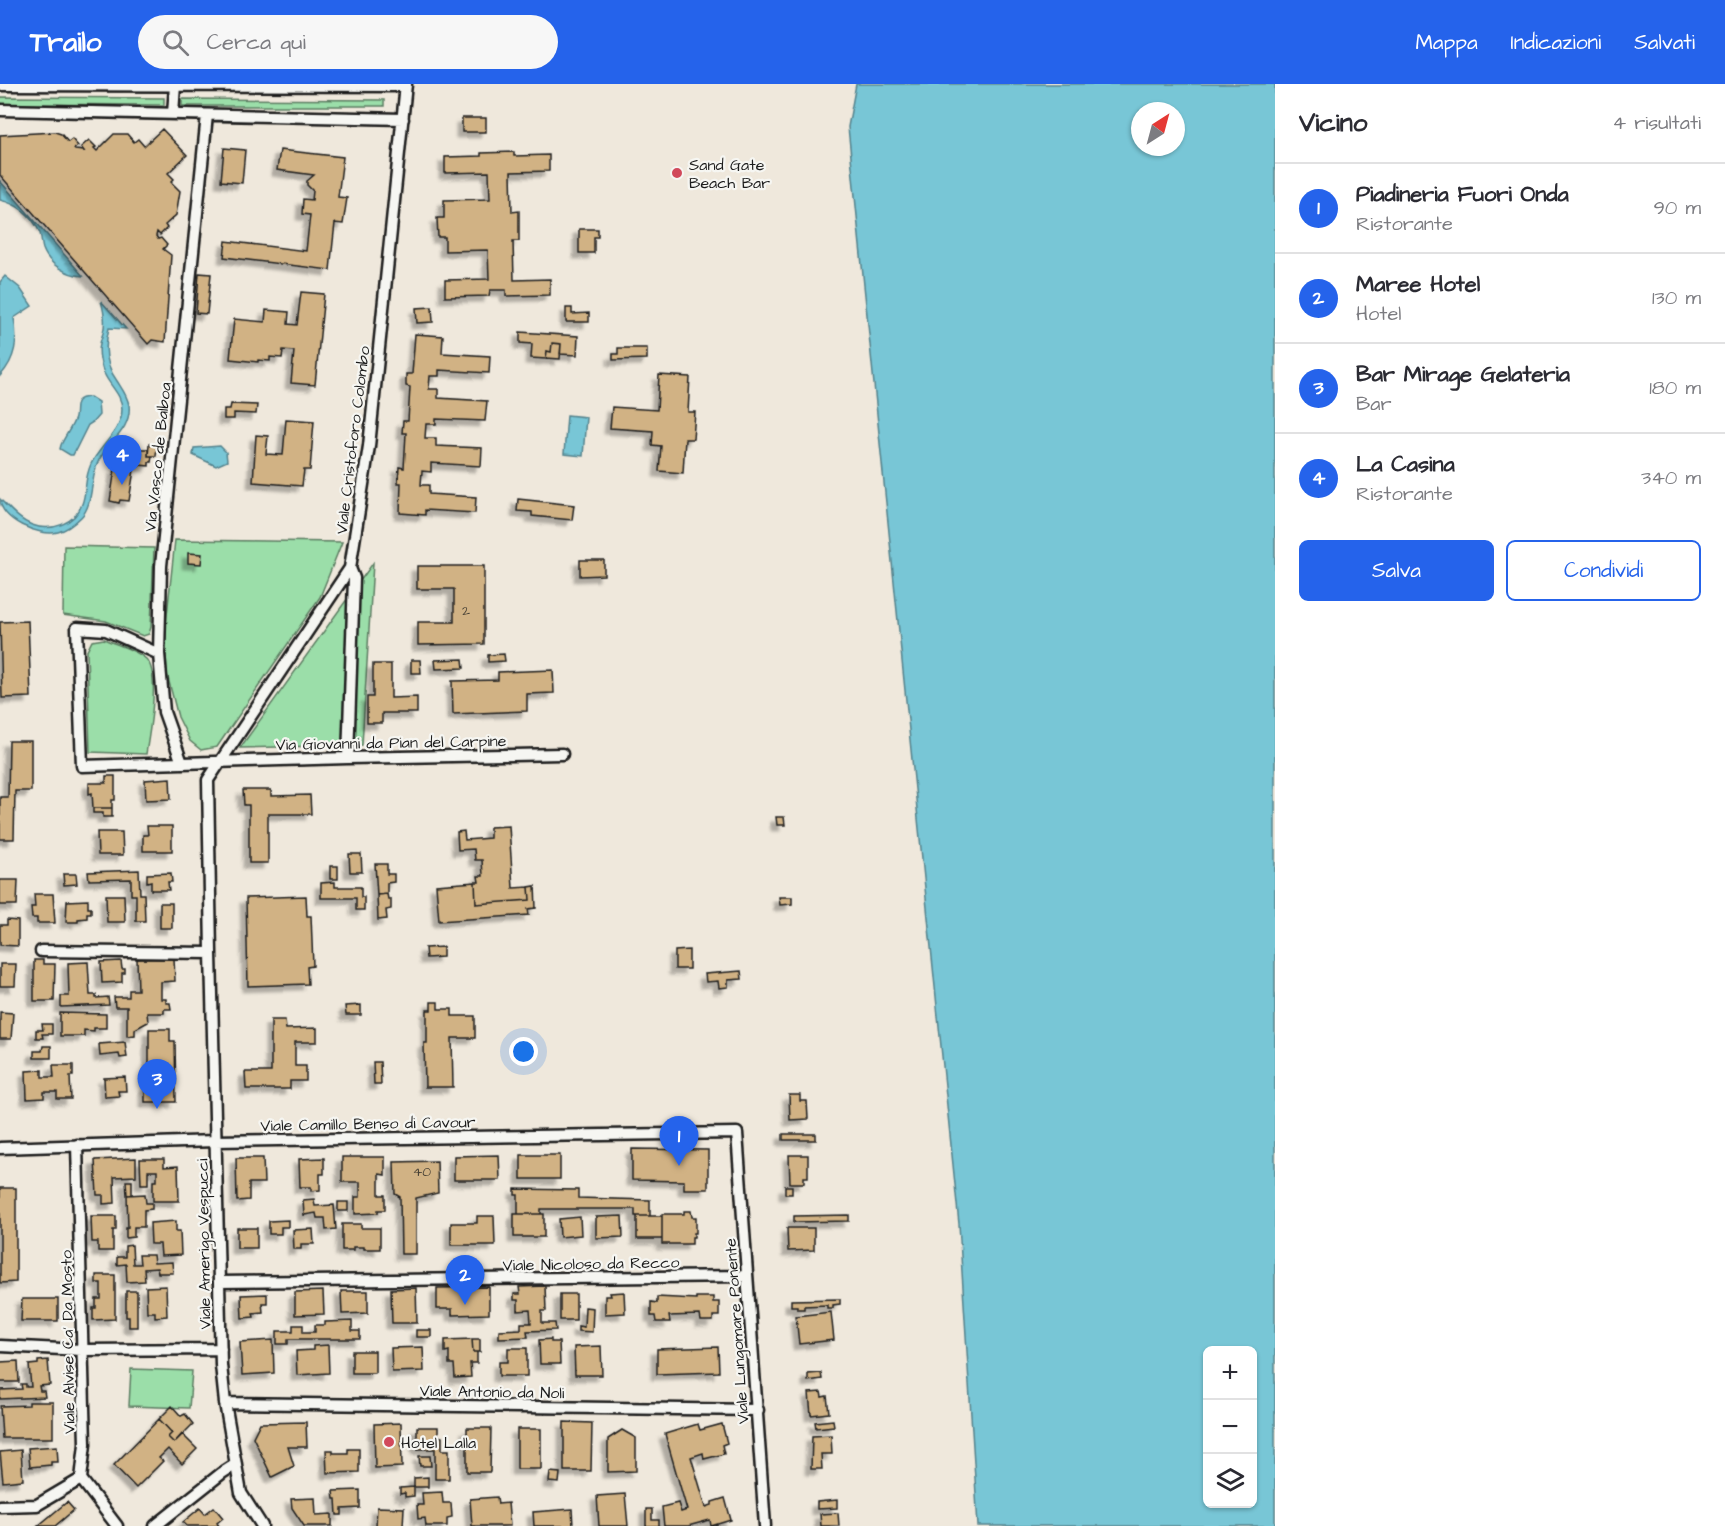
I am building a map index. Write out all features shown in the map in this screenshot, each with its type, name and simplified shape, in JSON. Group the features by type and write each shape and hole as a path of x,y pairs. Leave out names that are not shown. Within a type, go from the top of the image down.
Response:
{"street":[{"path":"0,85 406,85"},
{"name":"Viale Cristoforo Colombo","path":"220,762 350,568 369,446 406,85"},
{"path":"173,114 175,86"},
{"path":"0,110 403,119"},
{"name":"Via Vasco de Balboa","path":"182,763 164,712 159,654 162,555 207,115"},
{"path":"348,758 354,578 350,568"},
{"path":"159,654 106,630 76,628 82,766 220,762"},
{"name":"Via Giovanni da Pian del Carpine","path":"220,762 562,754"},
{"name":"Viale Amerigo Vespucci","path":"220,762 208,780 221,1349 225,1403 241,1493 262,1526"},
{"path":"41,951 211,953"},
{"name":"Viale Camillo Benso di Cavour","path":"0,1148 215,1141 737,1133"},
{"name":"Viale Lungomare Ponente","path":"737,1133 765,1526"},
{"name":"Viale Alvise Ca' Da Mosto","path":"77,1145 85,1444 81,1479"},
{"name":"Viale Nicoloso da Recco","path":"219,1282 747,1276"},
{"path":"0,1346 82,1350 221,1349"},
{"name":"Viale Antonio da Noli","path":"225,1403 758,1410"},
{"path":"155,1526 236,1464"},
{"path":"0,1506 37,1505 81,1479 117,1526"}],"green space":[{"path":"0,97 164,98 164,105 0,104"},
{"path":"182,99 384,100 384,106 182,106"},
{"path":"175,540 342,542 320,597 217,747 201,750 190,741 178,717 167,674 165,634"},
{"path":"64,546 154,548 149,634 143,636 106,621 63,615"},
{"path":"373,563 362,745 240,748"},
{"path":"104,639 137,652 146,659 150,666 153,677 153,704 146,754 90,752 87,651 92,641"},
{"path":"131,1369 192,1371 189,1408 129,1406"}],"water":[{"path":"856,84 1275,84 1275,1526 978,1526 959,1224 848,127"},
{"path":"0,181 83,276 71,274 50,260 43,249 39,231 28,215 18,207 0,200"},
{"path":"5,276 20,288 32,306 14,318 15,349 10,363 0,376 0,282"},
{"path":"101,301 126,329 109,328 106,349 110,369 128,401 129,414 119,435 99,460 85,512 64,530 41,532 13,520 6,514 0,499 19,517 39,527 62,525 74,517 82,504 91,464 115,431 121,417 120,400 105,375 100,359 99,348 104,329"},
{"path":"90,397 98,402 99,415 88,425 73,455 70,455 60,449 61,445 74,421 78,401"},
{"path":"567,415 586,417 583,456 564,454"},
{"path":"220,446 226,452 227,461 216,466 193,455 194,448"}],"building":[{"path":"462,118 486,118 486,132 462,132"},
{"path":"162,129 187,155 168,173 174,179 171,182 180,191 176,215 165,225 167,228 160,235 157,232 156,236 167,245 163,249 171,255 165,342 152,340 148,344 0,175 0,135 55,132 61,134 68,142 72,139 78,146 75,150 84,151 81,147 89,140 97,151 114,134 127,134 134,142 138,139 144,146"},
{"path":"224,148 245,150 242,183 221,181"},
{"path":"280,150 343,157 338,197 347,198 343,224 335,223 330,270 224,257 226,241 306,251 310,215 302,214 303,199 312,200 313,191 307,185 307,181 314,175 277,170"},
{"path":"514,152 514,156 549,155 549,171 511,172 512,212 519,211 519,241 513,241 514,280 550,279 550,295 506,296 506,290 490,290 489,296 445,297 445,280 489,279 488,250 445,251 445,237 438,237 437,218 444,218 444,200 490,199 489,172 445,173 445,157"},
{"path":"579,229 598,229 598,237 594,237 594,253 579,253"},
{"path":"199,273 211,274 207,314 196,313"},
{"path":"301,292 324,294 315,385 291,383 294,351 283,350 282,358 270,357 270,361 230,359 234,319 265,322 266,310 289,312 288,324 297,325"},
{"path":"432,307 433,322 417,323 416,308"},
{"path":"566,308 572,308 572,314 589,313 589,322 566,322"},
{"path":"520,332 578,336 577,355 560,354 561,344 552,343 551,352 547,351 546,359 531,358 532,344 520,343"},
{"path":"415,334 443,336 442,353 490,356 489,373 439,370 439,376 430,376 429,389 438,389 438,398 487,401 485,421 436,419 436,424 426,424 425,438 436,438 436,446 482,448 481,466 431,463 431,472 422,471 421,485 429,485 429,494 476,497 475,513 425,510 425,515 400,513 399,467 404,468 406,433 402,433 403,421 408,421 410,387 406,386 406,374 412,374"},
{"path":"552,343 561,344 560,359 546,358 547,351 551,352"},
{"path":"618,348 647,348 647,359 613,360 613,354 618,354"},
{"path":"659,375 690,377 688,412 695,412 693,439 685,439 683,473 659,471 661,446 652,445 653,431 610,428 612,407 657,410"},
{"path":"231,404 257,405 256,414 234,413 234,419 224,419 224,409 230,409"},
{"path":"286,419 314,421 310,470 304,470 302,486 253,482 256,435 268,436 266,454 283,455"},
{"path":"149,444 157,445 156,456 148,456"},
{"path":"140,449 148,449 148,456 152,456 149,466 139,465"},
{"path":"120,462 130,464 129,470 134,470 129,501 120,500 119,503 110,501 115,469 119,469"},
{"path":"518,499 574,505 572,520 532,516 532,512 517,511"},
{"path":"188,553 202,554 201,564 188,563"},
{"path":"580,560 604,560 604,575 580,576"},
{"path":"417,566 484,566 484,644 418,645 418,622 454,622 454,589 417,589"},
{"path":"28,621 31,697 2,698 0,622"},
{"path":"504,654 505,661 488,662 488,655"},
{"path":"463,659 464,668 436,669 435,660"},
{"path":"411,660 420,660 421,673 411,673"},
{"path":"373,664 391,664 391,698 417,697 417,713 382,713 382,723 367,723 367,697 373,697"},
{"path":"553,670 554,693 527,694 527,711 453,714 452,681 498,680 498,672"},
{"path":"9,741 31,741 31,791 15,791 14,839 0,839 0,797 8,797"},
{"path":"106,776 115,776 115,800 112,800 112,808 93,808 89,783 106,783"},
{"path":"170,778 171,799 146,800 145,780"},
{"path":"243,790 271,790 271,796 310,795 311,814 268,814 268,863 249,863 249,805 244,805"},
{"path":"93,808 112,808 112,817 103,817 103,813 93,813"},
{"path":"776,817 784,817 785,825 777,825"},
{"path":"147,826 172,826 172,851 143,851 143,835 148,835"},
{"path":"509,826 513,888 529,887 530,900 476,904 475,882 479,882 478,876 483,876 482,860 475,860 474,849 458,850 457,832 464,831 465,840 490,838 490,827"},
{"path":"97,832 122,832 123,855 98,855"},
{"path":"349,854 361,854 362,872 350,872"},
{"path":"375,864 387,864 387,874 394,874 394,882 387,883 387,894 377,895"},
{"path":"330,866 338,866 338,879 330,879"},
{"path":"139,870 140,894 144,894 145,921 136,921 136,895 131,895 131,879 89,880 88,872"},
{"path":"171,873 172,882 168,882 169,890 151,890 151,881 147,882 147,874"},
{"path":"63,874 76,874 77,884 64,885"},
{"path":"0,880 18,880 17,905 0,905"},
{"path":"335,882 335,887 361,887 364,910 356,910 356,898 321,898 321,883"},
{"path":"475,882 476,904 530,900 529,887 535,886 536,908 528,909 529,915 439,921 436,885"},
{"path":"34,894 53,894 55,923 37,923 37,918 32,918 31,907 35,907"},
{"path":"387,894 388,899 391,899 391,909 386,910 387,919 378,920 377,895"},
{"path":"106,895 124,895 125,922 107,922"},
{"path":"306,896 307,916 311,916 313,966 307,967 308,984 248,986 246,898"},
{"path":"779,897 792,897 792,904 780,905"},
{"path":"88,900 91,913 87,913 87,918 78,919 78,922 66,922 67,901"},
{"path":"160,903 172,903 172,928 160,928"},
{"path":"7,920 18,921 18,946 0,945 0,925 7,925"},
{"path":"443,947 443,957 426,958 425,948"},
{"path":"689,950 689,969 675,969 675,951"},
{"path":"174,958 175,981 161,982 161,999 166,999 166,1003 170,1003 171,1009 164,1009 164,1013 147,1013 148,1022 135,1029 135,1035 127,1036 127,1007 115,1007 114,997 129,997 129,990 138,990 137,959"},
{"path":"34,960 43,960 43,964 55,964 54,1001 34,1001"},
{"path":"121,961 122,969 125,969 125,973 122,973 122,982 102,983 101,962"},
{"path":"88,962 90,995 96,995 96,998 108,997 109,1005 61,1007 61,996 69,996 68,963"},
{"path":"0,964 16,964 15,986 0,986"},
{"path":"741,971 742,979 728,980 728,987 719,988 718,981 706,982 705,974"},
{"path":"431,1002 438,1002 438,1009 452,1009 452,1016 475,1016 475,1038 452,1038 453,1087 425,1087 424,1043 427,1043 427,1010 431,1010"},
{"path":"361,1005 361,1015 346,1015 345,1006"},
{"path":"0,1012 13,1013 11,1039 0,1039"},
{"path":"60,1013 106,1014 106,1028 94,1028 94,1031 84,1030 84,1036 60,1036"},
{"path":"271,1020 285,1020 286,1029 317,1028 317,1042 295,1042 295,1066 306,1066 306,1081 290,1081 290,1089 246,1089 245,1072 271,1072"},
{"path":"42,1024 52,1024 52,1034 42,1034 43,1038 36,1038 36,1030 43,1030"},
{"path":"149,1029 170,1029 170,1041 175,1041 176,1102 145,1102 145,1087 149,1086"},
{"path":"125,1042 127,1057 120,1058 119,1054 100,1056 99,1044"},
{"path":"43,1046 51,1046 51,1058 34,1058 34,1051 42,1051"},
{"path":"373,1062 380,1062 381,1084 374,1084"},
{"path":"53,1065 73,1065 73,1076 70,1076 71,1099 57,1099 57,1092 44,1092 44,1098 27,1099 26,1071 42,1070 42,1077 54,1077"},
{"path":"125,1077 126,1091 118,1091 119,1096 105,1097 104,1078"},
{"path":"789,1095 800,1095 800,1101 807,1101 808,1119 790,1120"},
{"path":"783,1134 816,1134 816,1140 783,1140"},
{"path":"632,1149 708,1150 708,1189 684,1189 684,1181 632,1180"},
{"path":"499,1155 500,1180 454,1180 454,1156"},
{"path":"521,1155 560,1155 560,1179 521,1179"},
{"path":"789,1155 808,1155 808,1177 804,1177 804,1183 790,1183"},
{"path":"342,1157 385,1157 385,1175 379,1174 379,1195 385,1195 385,1210 378,1210 378,1213 355,1214 355,1197 360,1197 360,1182 342,1182"},
{"path":"136,1158 136,1176 114,1177 115,1203 103,1204 103,1195 97,1195 95,1160"},
{"path":"236,1158 263,1158 264,1183 249,1183 249,1200 237,1201"},
{"path":"324,1158 324,1174 320,1174 320,1190 311,1191 311,1187 300,1187 299,1159"},
{"path":"140,1159 164,1159 164,1167 178,1166 179,1201 153,1201 153,1181 157,1181 157,1171 148,1171 148,1184 141,1184"},
{"path":"437,1161 438,1193 416,1198 416,1254 401,1254 400,1197 395,1194 394,1162"},
{"path":"126,1181 132,1181 132,1195 127,1195"},
{"path":"785,1186 792,1186 792,1194 785,1194"},
{"path":"0,1188 16,1188 16,1282 0,1283"},
{"path":"515,1189 578,1190 578,1198 650,1200 650,1216 635,1216 635,1209 541,1209 541,1214 518,1214 518,1195 515,1195"},
{"path":"145,1194 146,1203 152,1203 152,1209 144,1210 144,1227 134,1227 134,1237 126,1238 127,1195"},
{"path":"314,1199 315,1206 334,1205 336,1229 326,1230 325,1218 317,1218 316,1213 304,1215 303,1200"},
{"path":"338,1202 348,1202 348,1211 338,1211"},
{"path":"684,1211 691,1211 692,1217 696,1217 696,1233 692,1237 692,1244 662,1244 662,1214 684,1214"},
{"path":"514,1214 544,1214 544,1237 514,1237"},
{"path":"849,1215 849,1221 794,1222 794,1216"},
{"path":"91,1216 116,1216 113,1251 98,1251 98,1242 92,1242"},
{"path":"477,1216 494,1216 495,1245 451,1245 451,1223 477,1223"},
{"path":"622,1216 623,1237 596,1238 596,1217"},
{"path":"637,1216 662,1216 662,1239 637,1239"},
{"path":"580,1217 581,1235 560,1237 559,1219"},
{"path":"288,1220 288,1227 281,1227 281,1234 269,1234 269,1221"},
{"path":"176,1221 176,1231 180,1231 181,1255 161,1256 160,1244 151,1244 150,1223"},
{"path":"342,1224 361,1224 361,1228 380,1228 380,1249 353,1247 353,1250 342,1250"},
{"path":"237,1228 257,1228 257,1248 237,1248"},
{"path":"787,1228 814,1228 814,1250 788,1251"},
{"path":"313,1229 314,1244 301,1244 301,1249 294,1249 293,1230"},
{"path":"132,1245 133,1264 140,1264 139,1255 153,1255 154,1263 172,1262 173,1273 158,1273 157,1268 144,1269 145,1281 127,1282 126,1264 117,1265 117,1257 125,1257 125,1246"},
{"path":"96,1275 115,1275 115,1319 93,1320 96,1299 101,1299 101,1283 96,1283"},
{"path":"166,1286 167,1316 155,1317 155,1312 147,1312 146,1287"},
{"path":"545,1286 546,1311 542,1311 542,1323 555,1323 556,1330 527,1331 528,1337 499,1338 499,1330 521,1329 521,1323 531,1323 530,1310 518,1311 518,1300 514,1300 514,1294 520,1294 519,1287"},
{"path":"489,1287 489,1314 452,1315 452,1309 437,1309 437,1288"},
{"path":"416,1288 417,1323 392,1323 391,1289"},
{"path":"126,1291 137,1291 137,1327 129,1327 129,1317 126,1317"},
{"path":"323,1291 324,1314 295,1315 295,1292"},
{"path":"341,1291 368,1291 368,1313 342,1314"},
{"path":"624,1292 625,1313 605,1314 605,1296 611,1296 610,1293"},
{"path":"267,1294 267,1303 262,1303 263,1312 253,1313 254,1317 242,1318 241,1295"},
{"path":"560,1294 576,1294 576,1320 560,1320"},
{"path":"657,1297 696,1299 696,1297 713,1297 713,1302 719,1302 719,1316 713,1316 713,1321 701,1321 700,1315 669,1316 670,1322 656,1322 655,1316 651,1316 651,1302 657,1303"},
{"path":"22,1299 58,1299 58,1321 21,1321"},
{"path":"840,1299 840,1304 833,1305 833,1308 827,1308 827,1305 804,1306 804,1309 797,1309 797,1306 791,1306 791,1300"},
{"path":"585,1307 593,1308 592,1332 578,1331 578,1326 584,1327"},
{"path":"831,1312 834,1340 799,1344 796,1316"},
{"path":"352,1321 352,1331 360,1331 360,1339 288,1339 288,1344 277,1344 277,1331 293,1331 293,1325 303,1325 303,1332 315,1332 315,1325 325,1325 325,1322"},
{"path":"416,1330 431,1330 431,1337 416,1337"},
{"path":"472,1339 473,1352 477,1352 477,1363 470,1363 471,1377 455,1378 454,1364 449,1364 449,1351 445,1352 445,1340"},
{"path":"472,1339 480,1339 480,1352 473,1352"},
{"path":"551,1339 551,1342 559,1342 560,1364 540,1364 539,1340"},
{"path":"273,1340 274,1373 242,1375 240,1342"},
{"path":"328,1345 329,1373 297,1375 296,1351 313,1350 313,1346"},
{"path":"601,1346 602,1375 575,1375 574,1347"},
{"path":"423,1347 424,1371 392,1372 391,1348"},
{"path":"718,1347 719,1372 657,1374 657,1349"},
{"path":"508,1348 527,1348 527,1376 499,1376 499,1362 508,1362"},
{"path":"352,1351 375,1351 375,1373 352,1373"},
{"path":"48,1360 50,1385 39,1386 40,1391 44,1391 45,1397 0,1399 0,1390 22,1389 21,1384 31,1387 29,1365"},
{"path":"18,1361 19,1382 0,1382 0,1362"},
{"path":"821,1373 822,1379 808,1381 808,1374"},
{"path":"821,1392 822,1397 827,1396 829,1413 811,1415 809,1393"},
{"path":"29,1402 53,1402 53,1438 2,1438 0,1406 29,1405"},
{"path":"172,1406 181,1416 185,1414 193,1424 174,1443 168,1437 172,1433 159,1419"},
{"path":"159,1419 172,1433 168,1437 174,1443 182,1434 197,1449 182,1464 168,1449 159,1458 163,1461 136,1488 114,1465"},
{"path":"833,1420 834,1426 816,1428 815,1422"},
{"path":"306,1422 307,1447 288,1447 294,1466 272,1477 253,1437 260,1423"},
{"path":"564,1422 592,1423 591,1471 564,1471"},
{"path":"401,1423 402,1467 375,1468 374,1424"},
{"path":"698,1424 700,1430 722,1424 727,1443 722,1445 724,1454 704,1459 703,1453 691,1457 706,1507 712,1505 712,1502 725,1498 731,1520 711,1526 710,1520 688,1526 664,1526 662,1507 678,1503 681,1512 687,1510 665,1434"},
{"path":"417,1427 438,1427 438,1436 442,1437 442,1450 449,1450 449,1479 435,1479 435,1449 417,1449"},
{"path":"467,1428 491,1428 490,1472 467,1472"},
{"path":"517,1429 541,1429 541,1469 517,1469"},
{"path":"622,1430 636,1438 636,1471 608,1472 608,1439"},
{"path":"831,1435 832,1454 821,1454 822,1469 811,1469 812,1436"},
{"path":"57,1446 58,1462 30,1467 28,1448"},
{"path":"348,1449 359,1449 359,1472 327,1473 326,1450 333,1450 333,1453 348,1453"},
{"path":"21,1450 23,1480 3,1482 0,1452"},
{"path":"419,1456 430,1456 431,1466 420,1466"},
{"path":"550,1472 560,1473 559,1483 549,1482"},
{"path":"428,1477 428,1487 414,1487 414,1478"},
{"path":"414,1487 414,1496 405,1497 405,1493 400,1494 400,1488"},
{"path":"360,1490 360,1508 342,1509 342,1515 337,1515 333,1491"},
{"path":"442,1492 443,1503 451,1503 452,1517 447,1518 447,1526 426,1526 425,1518 418,1519 417,1505 423,1505 422,1493"},
{"path":"625,1494 628,1526 599,1526 597,1496"},
{"path":"497,1497 498,1504 508,1503 510,1526 472,1526 470,1499"},
{"path":"315,1498 316,1515 332,1514 332,1526 304,1526 292,1508 291,1499"},
{"path":"837,1500 837,1508 817,1509 817,1502"},
{"path":"67,1502 74,1510 55,1526 38,1526"},
{"path":"214,1507 223,1518 217,1523 219,1526 187,1526 183,1522 200,1508 205,1514"},
{"path":"377,1507 404,1508 403,1526 376,1526"},
{"path":"572,1509 573,1526 534,1526 533,1512"},
{"path":"646,1509 652,1509 652,1520 659,1520 659,1526 646,1526"},
{"path":"838,1513 839,1526 821,1526 820,1514"}],"place":[{"name":"Sand Gate Beach Bar","path":"677,173"},
{"name":"La Casina","path":"122,485"},
{"name":"Bar Mirage Gelateria","path":"157,1109"},
{"name":"Piadineria Fuori Onda","path":"679,1166"},
{"name":"Maree Hotel","path":"465,1305"},
{"name":"Hotel Lalla","path":"389,1442"}]}
